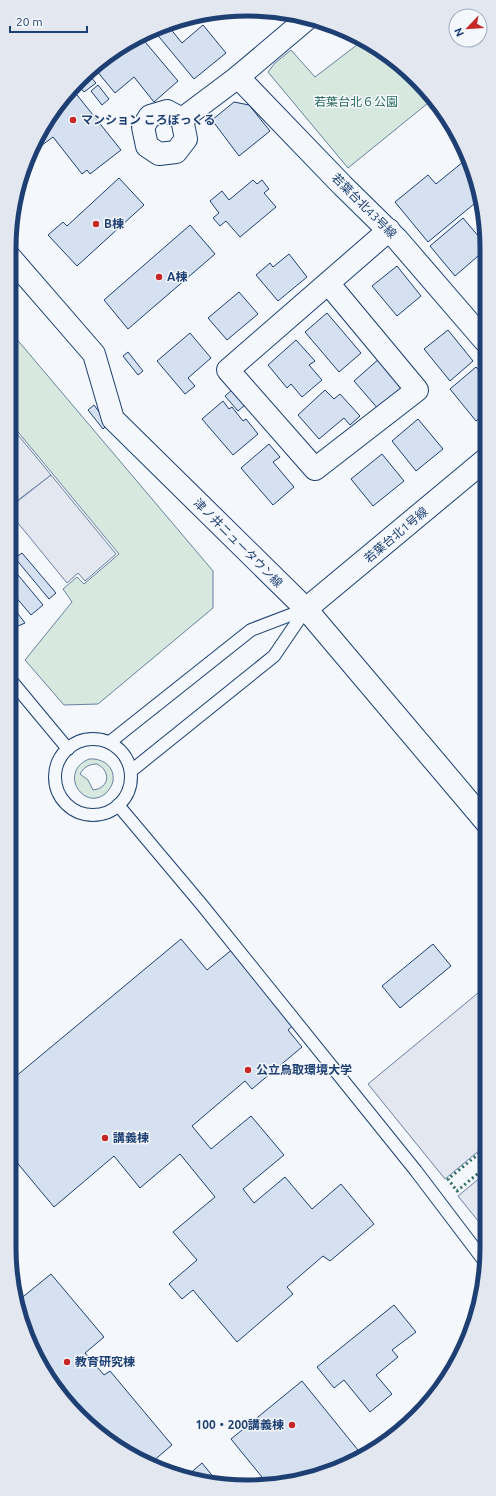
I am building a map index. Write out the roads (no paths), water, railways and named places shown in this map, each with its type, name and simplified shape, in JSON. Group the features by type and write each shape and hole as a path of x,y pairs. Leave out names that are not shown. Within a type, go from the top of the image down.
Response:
{"street":[{"path":"182,119 238,77 302,23"},
{"name":"若葉台北43号線","path":"238,77 343,186 389,230 480,335"},
{"path":"328,283 417,390 315,470 228,370 328,283 389,230"},
{"name":"津ノ井ニュータウン線","path":"16,264 94,354 113,419 306,609 480,815"},
{"name":"若葉台北1号線","path":"306,609 480,465"}],"lane":[{"path":"110,742 251,630 306,609"},
{"path":"131,771 274,656 306,609"},
{"path":"16,686 68,749"},
{"path":"85,739 98,739 110,742 120,749 127,759 131,771 131,783 126,795 118,806 108,812 95,815 82,814 71,808 62,798 57,787 55,774 58,762 68,749 74,744 85,739"},
{"path":"118,806 202,905 416,1171 480,1255"}],"place":[{"name":"マンション ころぽっくる","path":"73,120"},
{"name":"B棟","path":"96,224"},
{"name":"A棟","path":"159,277"},
{"name":"公立鳥取環境大学","path":"248,1070"},
{"name":"講義棟","path":"105,1138"},
{"name":"教育研究棟","path":"67,1362"},
{"name":"100・200講義棟","path":"292,1425"}],"park label":[{"name":"若葉台北６公園","path":"356,102"}]}
